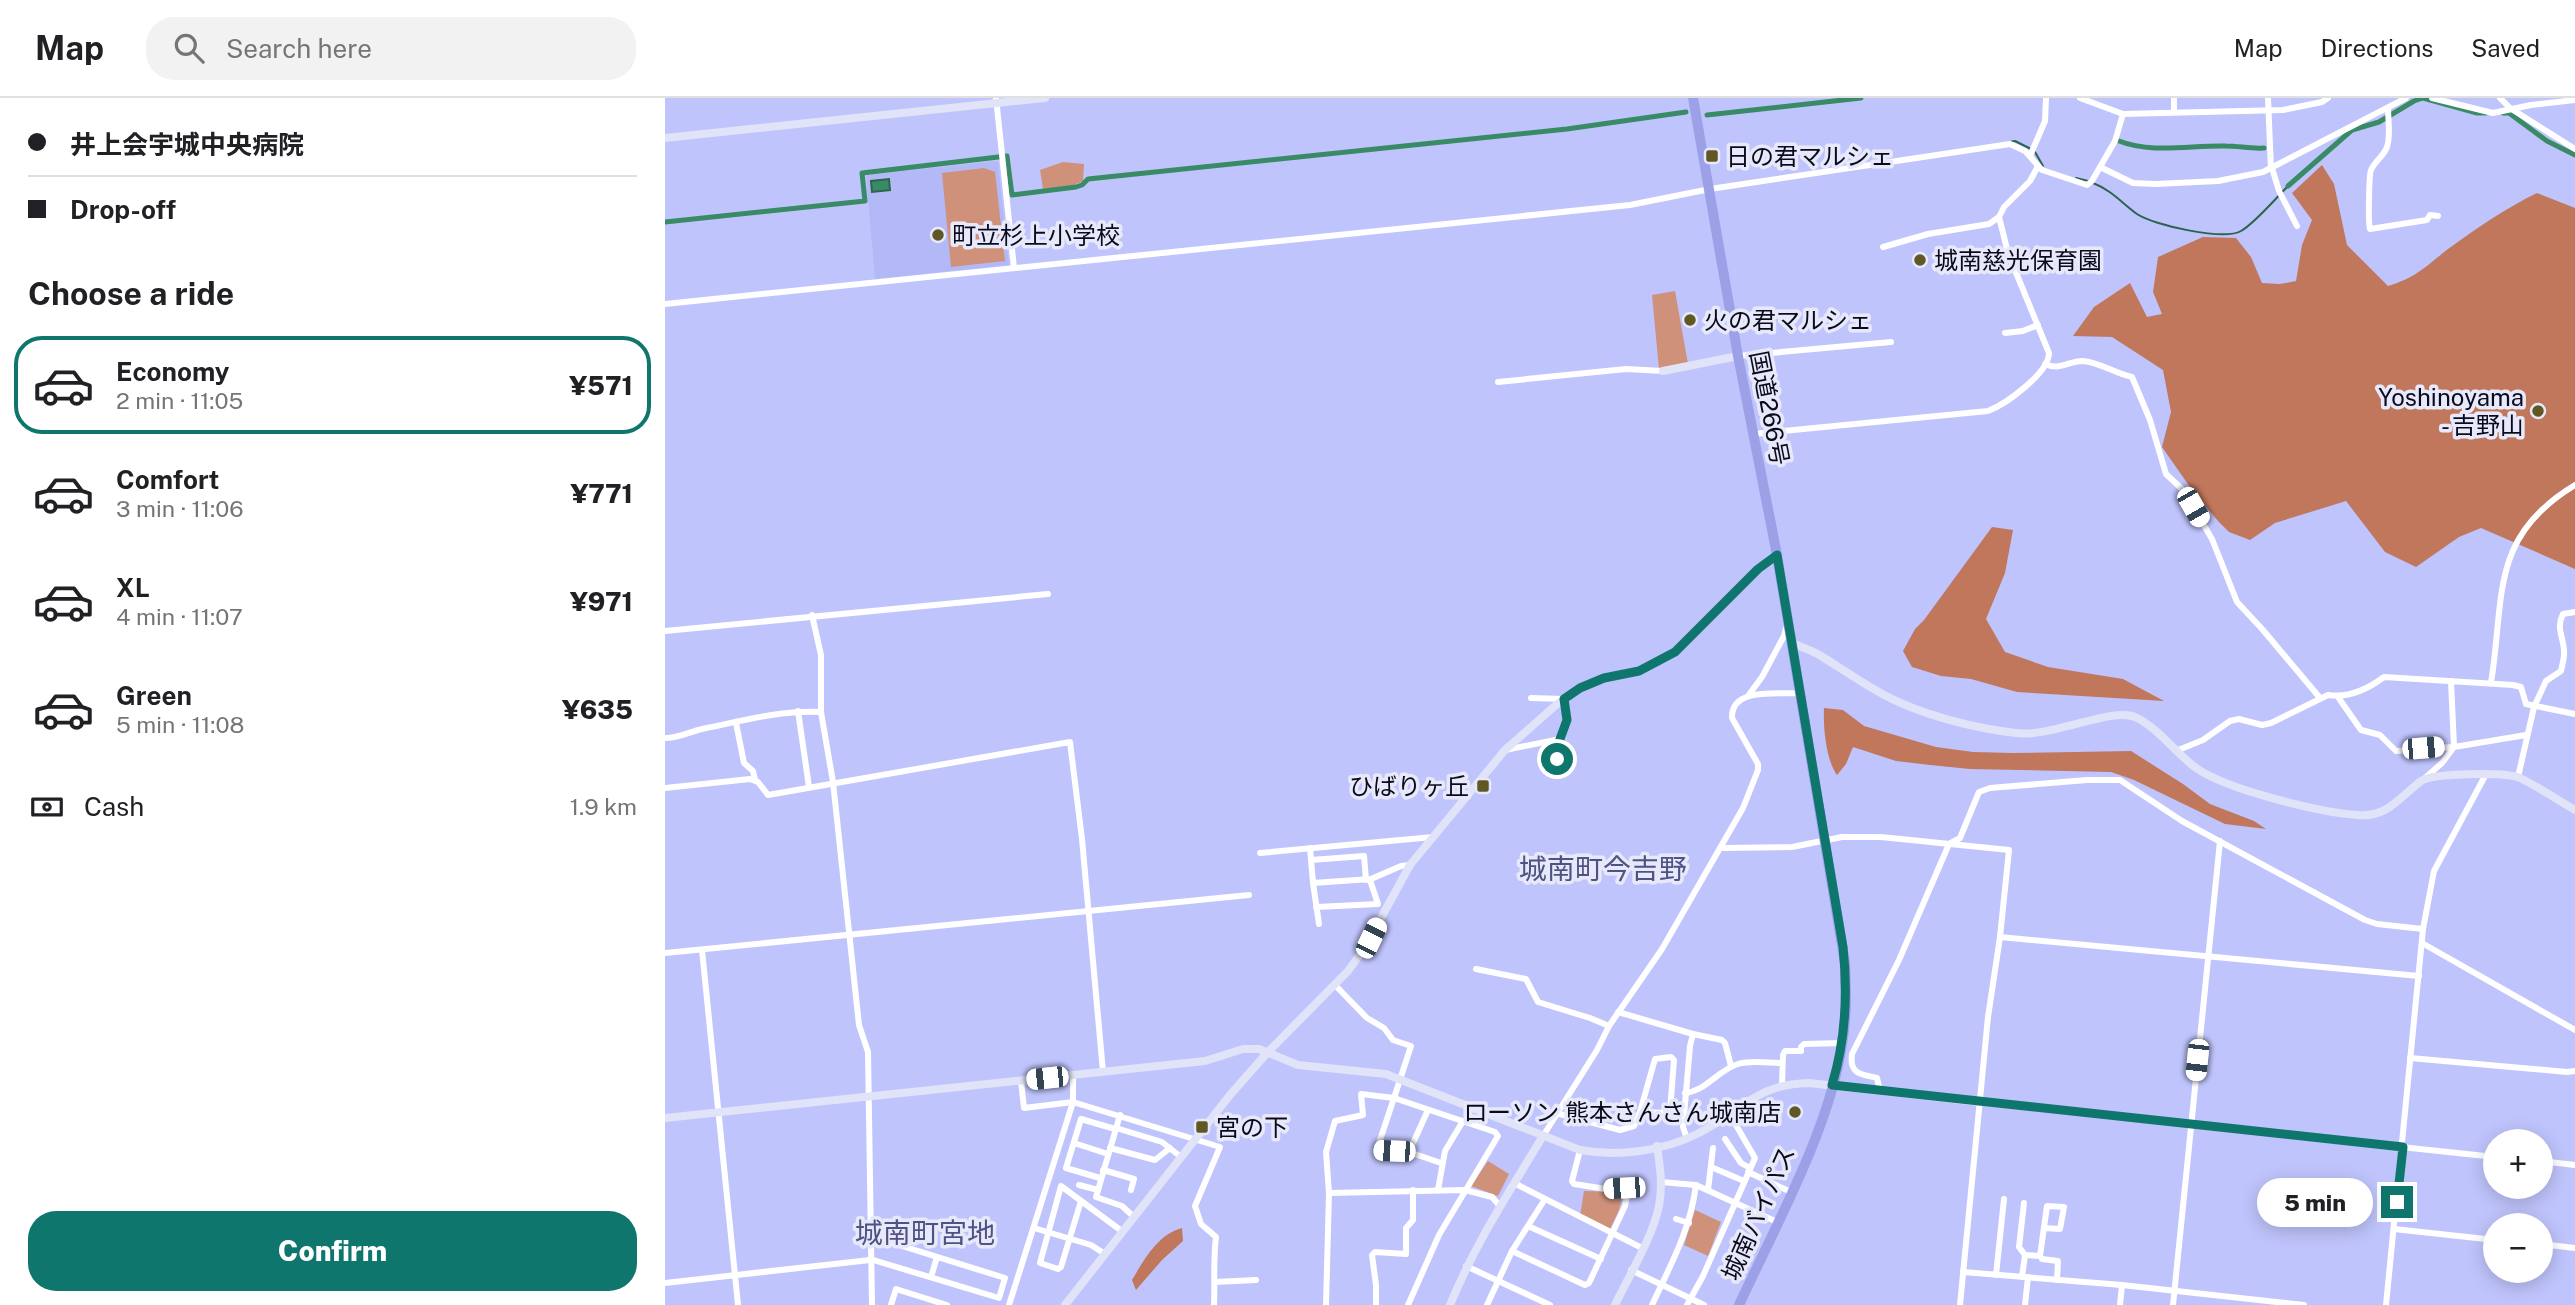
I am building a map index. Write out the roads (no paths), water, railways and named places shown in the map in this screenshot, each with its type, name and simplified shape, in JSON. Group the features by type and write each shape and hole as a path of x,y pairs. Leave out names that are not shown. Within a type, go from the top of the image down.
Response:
{"highway":[{"name":"国道266号","path":"1693,98 1792,643"},
{"name":"城南バイパス","path":"1739,1305 1818,1130 1843,1043 1846,1005 1843,947 1792,643"}],"street":[{"path":"665,138 1045,98"},
{"path":"2030,156 2045,121 2046,98"},
{"path":"2080,98 2123,114 2268,110 2309,105 2328,98"},
{"path":"2174,98 2174,112"},
{"path":"2268,98 2271,168 2279,191 2297,226"},
{"path":"2100,167 2133,183 2218,181 2271,168 2406,98"},
{"path":"2432,98 2493,113 2510,108 2575,100"},
{"path":"2500,98 2510,108 2575,149"},
{"path":"997,101 1014,268"},
{"path":"2388,108 2388,144 2371,170 2368,183 2371,204 2368,226 2370,229 2395,227 2427,220 2430,215 2438,216"},
{"path":"665,304 1630,205 1710,189 2010,144 2020,147 2042,170 2087,185 2115,141 2123,114"},
{"path":"1753,435 1988,411 2000,406 2032,380 2049,359 2049,353 2008,253 1999,218 2004,207 2030,181 2038,166"},
{"path":"1883,247 1961,227 1977,227 1999,218"},
{"path":"2005,333 2038,325"},
{"path":"1498,382 1626,369 1663,371 1738,356 1891,341"},
{"path":"2045,364 2059,368 2084,361 2132,377 2150,420 2166,474 2183,489 2212,539 2237,602 2320,698"},
{"path":"2491,683 2508,556 2520,534 2538,512 2551,499 2575,485"},
{"path":"1065,1305 1196,1138 1268,1053 1364,949 1410,865 1505,750 1580,688 1604,678 1639,671 1675,652 1758,569 1777,555"},
{"path":"665,631 1048,594"},
{"path":"2518,777 2534,707 2546,681 2561,671 2564,652 2560,619 2563,614 2575,612"},
{"path":"813,615 821,655 821,712 833,782 859,1025 868,1052 872,1305"},
{"path":"1748,695 1762,677 1784,636 1788,619"},
{"path":"1792,643 1820,655 1886,696 1935,716 2017,734 2031,734 2047,733 2123,715 2142,722 2196,768 2229,784 2303,805 2361,816 2378,814 2393,806 2442,763 2454,747 2451,681"},
{"path":"2176,751 2203,740 2230,721 2239,719 2262,725 2271,723 2327,695 2337,697 2368,689 2384,677 2521,687 2526,704 2575,714"},
{"path":"1450,1305 1466,1266 1499,1205 1597,1051 1609,1026 1662,949 1743,808 1758,769 1756,759 1732,718 1734,704 1748,695 1800,693"},
{"path":"2337,697 2361,730 2380,735 2396,751 2454,747 2526,735"},
{"path":"1531,698 1564,699"},
{"path":"1557,759 1567,720 1564,699"},
{"path":"665,738 798,711 821,712"},
{"path":"798,711 809,787"},
{"path":"736,723 744,763 753,771 755,780 768,795 1070,742 1103,1072"},
{"path":"1505,750 1560,739"},
{"path":"2424,779 2434,776 2518,777 2575,810"},
{"path":"2386,1305 2423,929 2434,871 2485,776"},
{"path":"665,788 755,780"},
{"path":"1880,1091 1877,1078 1856,1072 1851,1064 1852,1054 1899,960 1949,844 1960,838 1979,792 1990,788 2120,780 2171,814 2365,920 2377,924 2423,929"},
{"path":"1260,853 1436,836"},
{"path":"1720,848 1792,847 1842,837 1881,837 1916,843 2009,850 1988,1017 1960,1305"},
{"path":"2173,1305 2220,841"},
{"path":"1310,848 1319,924"},
{"path":"1311,860 1364,856 1368,880 1378,904 1317,907"},
{"path":"1313,883 1368,880 1410,865"},
{"path":"665,953 1249,895"},
{"path":"2000,937 2419,976"},
{"path":"2422,943 2573,1029 2575,1019"},
{"path":"702,950 738,1305"},
{"path":"1476,969 1527,979 1538,1002 1609,1026"},
{"path":"1334,984 1367,1018 1384,1028 1394,1040 1411,1046 1378,1146 1379,1150 1409,1152 1441,1163"},
{"path":"1618,1012 1722,1040 1731,1066"},
{"path":"1686,1139 1683,1127 1685,1093 1693,1034"},
{"path":"1782,1085 1785,1051 1801,1051 1804,1044 1843,1043"},
{"path":"665,1118 1205,1062 1243,1049 1259,1049 1298,1065 1318,1069 1370,1071 1402,1079 1580,1150 1618,1153 1686,1139 1753,1097 1782,1085 1809,1083 2483,1156"},
{"path":"1556,1113 1620,1130 1635,1126 1655,1059 1671,1057 1674,1060 1670,1111 1640,1112"},
{"path":"2410,1058 2575,1071"},
{"path":"1685,1093 1702,1087 1731,1066 1740,1063 1782,1063"},
{"path":"1009,1305 1073,1102 1073,1075"},
{"path":"1021,1081 1024,1108 1073,1102 1220,1147 1195,1206 1201,1224 1216,1237 1213,1305"},
{"path":"1326,1305 1329,1193 1326,1152 1335,1121 1363,1115 1361,1094 1395,1095 1428,1110 1495,1132 1498,1136 1439,1235 1408,1305"},
{"path":"1409,1152 1428,1110"},
{"path":"1687,1305 1703,1276 1755,1155 1730,1113"},
{"path":"1120,1115 1096,1197 1122,1206 1134,1217"},
{"path":"1131,1190 1134,1179 1066,1168 1081,1119 1162,1142 1181,1157"},
{"path":"1439,1190 1441,1163 1445,1151 1463,1121"},
{"path":"1725,1139 1749,1170 1791,1192"},
{"path":"1074,1143 1155,1160 1159,1160 1170,1147"},
{"path":"1615,1305 1657,1214 1661,1182 1657,1146"},
{"path":"1708,1190 1713,1148"},
{"path":"1512,1251 1585,1285 1589,1283 1625,1206 1628,1191 1624,1188 1605,1189 1574,1184 1572,1181 1580,1150"},
{"path":"2553,1162 2575,1165"},
{"path":"1711,1167 1744,1181"},
{"path":"1661,1182 1696,1185 1777,1222"},
{"path":"1514,1183 1641,1248"},
{"path":"1079,1185 1098,1190"},
{"path":"1652,1305 1683,1240 1696,1185"},
{"path":"1080,1201 1061,1267 1058,1269 1040,1263 1061,1186 1123,1232"},
{"path":"1375,1305 1376,1285 1372,1255 1374,1252 1406,1254 1406,1228 1413,1220 1413,1190"},
{"path":"1329,1193 1465,1190 1492,1197 1499,1205"},
{"path":"1487,1305 1512,1251 1545,1199"},
{"path":"1996,1275 2004,1199"},
{"path":"2024,1203 2019,1247 2025,1255 2025,1305"},
{"path":"2025,1255 2040,1256 2047,1206 2064,1207 2060,1229 2044,1228"},
{"path":"1676,1219 1689,1223"},
{"path":"1528,1226 1601,1259"},
{"path":"1034,1228 1091,1245 1105,1254"},
{"path":"2395,1229 2483,1239"},
{"path":"665,1283 870,1259 999,1298 1005,1278 870,1236"},
{"path":"2553,1245 2575,1248"},
{"path":"931,1277 937,1257"},
{"path":"2042,1259 2058,1261 2057,1280"},
{"path":"1466,1266 1550,1305"},
{"path":"1631,1270 1704,1305"},
{"path":"1963,1272 2122,1285 2304,1305"},
{"path":"1215,1282 1256,1280"},
{"path":"2120,1305 2122,1285"},
{"path":"891,1305 896,1289 947,1305"}],"waterway":[{"path":"1707,115 1861,98"},
{"path":"2288,186 2352,130 2379,122 2414,101 2423,98 2486,113"},
{"path":"665,222 865,201 862,173 1007,156 1012,195 1076,187 1088,179 1567,129 1686,112"},
{"path":"2503,113 2509,113 2547,141 2575,155"},
{"path":"2010,142 2015,141 2031,149"},
{"path":"2119,141 2158,148 2264,148"},
{"path":"2035,152 2043,166"},
{"path":"2076,178 2088,181"},
{"path":"2093,183 2145,218 2172,227 2220,234 2232,234 2247,227 2288,186"}],"place":[{"name":"日の君マルシェ","path":"1712,156"},
{"name":"町立杉上小学校","path":"938,235"},
{"name":"城南慈光保育園","path":"1920,260"},
{"name":"火の君マルシェ","path":"1690,320"},
{"name":"Yoshinoyama - 吉野山","path":"2538,411"},
{"name":"ひばりヶ丘","path":"1483,786"},
{"name":"ローソン 熊本さんさん城南店","path":"1795,1112"},
{"name":"宮の下","path":"1202,1127"}],"district":[{"name":"城南町今吉野","path":"1603,868"},
{"name":"城南町宮地","path":"925,1232"}]}
